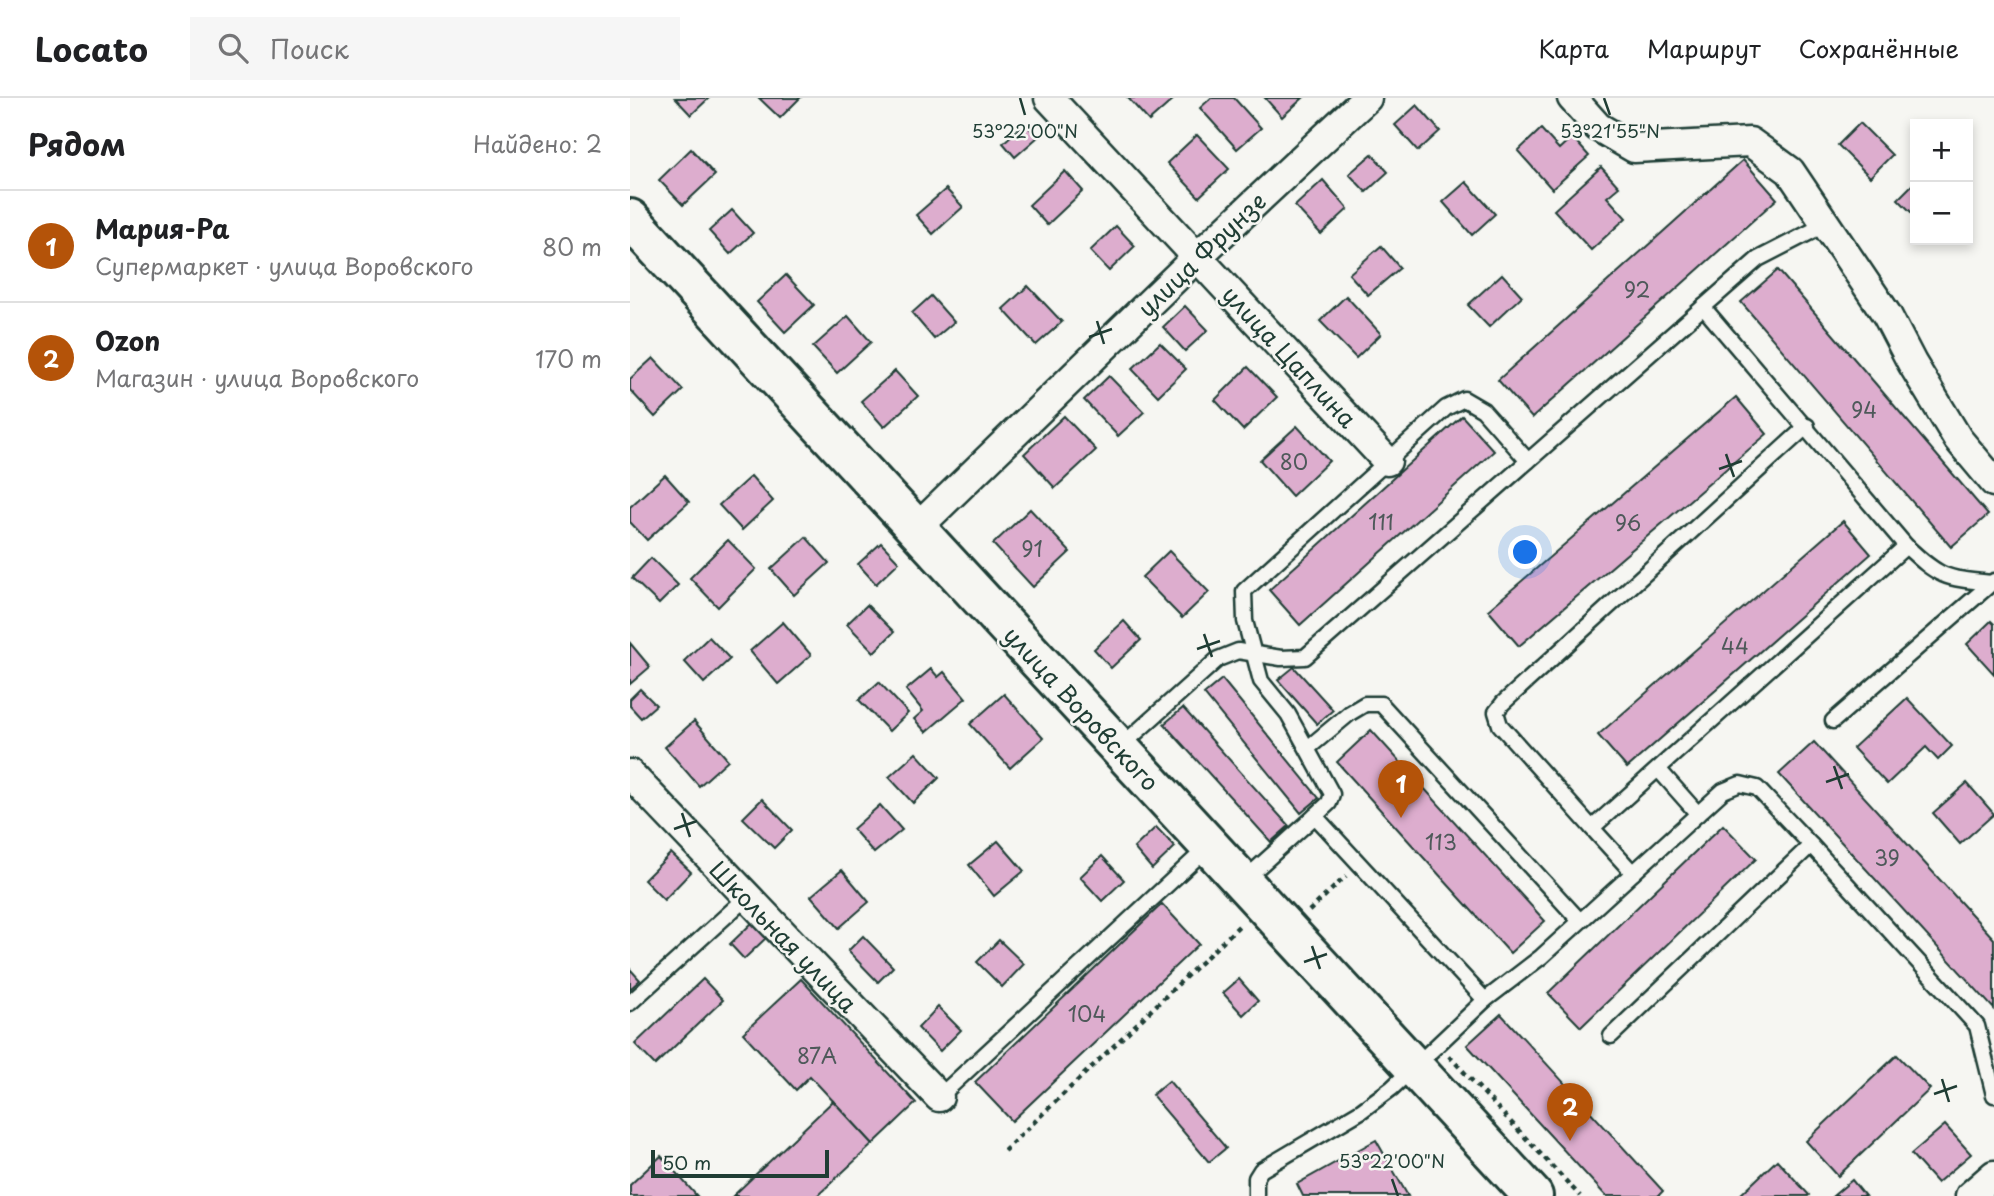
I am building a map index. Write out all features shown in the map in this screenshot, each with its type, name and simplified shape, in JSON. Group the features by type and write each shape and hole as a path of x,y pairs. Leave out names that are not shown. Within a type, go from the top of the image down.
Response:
{"main road":[{"name":"улица Воровского","path":"630,219 1210,845 1245,900 1415,1068 1534,1196"}],"street":[{"name":"улица Цаплина","path":"1049,98 1387,461"},
{"name":"улица Фрунзе","path":"916,529 1197,257 1367,98"},
{"path":"1572,98 1598,127 1634,148 1750,142 1790,171 1887,314 1912,363 1958,439 1994,482"},
{"name":"Школьная улица","path":"630,774 939,1097"},
{"path":"1970,1196 1994,1175"}],"lane":[{"path":"1119,748 1218,660 1238,651 1281,658 1306,657 1759,259 1826,224"},
{"path":"1703,307 1807,426 1906,546 1932,570 1951,579 1992,582"},
{"path":"1245,900 1329,803 1332,794 1288,714 1261,681 1245,621 1244,591 1446,408 1464,399 1483,410 1528,461"},
{"path":"1633,873 1500,725 1496,712 1807,426"},
{"path":"1592,828 1906,546"},
{"path":"1833,721 1992,582"},
{"path":"1308,748 1350,713 1365,704 1381,704 1580,921"},
{"path":"1659,770 1698,814"},
{"path":"1256,1196 1256,1178 1261,1170 1361,1111 1392,1088 1485,1000 1541,957 1723,791 1740,784 1757,788 1977,1026 1994,1095"},
{"path":"1315,816 1485,1000"},
{"path":"939,1097 1210,845"},
{"path":"1611,1036 1811,845"},
{"path":"630,1003 747,897"}],"path":[{"path":"1306,914 1359,863"},
{"path":"1004,1151 1245,900"}],"building":[{"path":"675,98 709,98 691,115"},
{"path":"759,98 800,98 780,118"},
{"path":"1128,98 1175,98 1149,121"},
{"path":"1211,98 1234,98 1261,128 1237,149 1200,108"},
{"path":"1265,98 1303,98 1282,117"},
{"path":"1417,105 1440,131 1418,151 1395,125"},
{"path":"1025,123 1038,137 1015,157 1003,143"},
{"path":"1860,123 1892,155 1870,177 1838,145"},
{"path":"1541,129 1559,149 1572,137 1589,156 1552,189 1518,151"},
{"path":"1197,135 1229,169 1199,197 1167,163"},
{"path":"691,149 715,175 683,205 659,180"},
{"path":"1372,154 1388,172 1366,192 1349,174"},
{"path":"1743,160 1777,199 1532,418 1498,380"},
{"path":"1601,167 1619,187 1607,197 1626,218 1591,250 1554,210"},
{"path":"1065,171 1083,191 1047,225 1029,205"},
{"path":"1323,180 1348,209 1321,234 1295,206"},
{"path":"1466,182 1495,214 1472,235 1443,202"},
{"path":"1910,187 1910,211 1898,199"},
{"path":"946,189 963,207 933,234 916,215"},
{"path":"732,210 753,233 730,254 709,231"},
{"path":"1116,226 1135,246 1109,271 1090,251"},
{"path":"1381,246 1400,268 1368,295 1349,274"},
{"path":"1778,270 1988,515 1951,547 1741,302"},
{"path":"1502,274 1522,296 1489,327 1468,305"},
{"path":"786,275 814,305 785,332 757,302"},
{"path":"1028,286 1062,322 1036,345 1003,309"},
{"path":"931,296 954,322 934,339 912,313"},
{"path":"1346,296 1381,334 1356,358 1320,321"},
{"path":"1185,306 1208,330 1185,351 1163,327"},
{"path":"848,316 871,342 837,373 813,347"},
{"path":"1160,343 1186,369 1158,396 1132,369"},
{"path":"653,358 683,390 655,417 630,390 630,379"},
{"path":"1248,367 1277,397 1243,430 1215,400"},
{"path":"895,371 918,396 884,427 861,401"},
{"path":"1109,376 1144,412 1118,436 1084,400"},
{"path":"1736,397 1767,434 1519,646 1488,610"},
{"path":"1064,416 1096,450 1055,488 1024,454"},
{"path":"1462,416 1494,451 1300,625 1269,590"},
{"path":"1297,426 1329,461 1292,496 1260,460"},
{"path":"665,475 689,502 647,540 630,522 630,507"},
{"path":"751,476 773,501 742,530 719,505"},
{"path":"1030,509 1070,552 1033,587 993,544"},
{"path":"1843,521 1871,554 1627,768 1598,735"},
{"path":"806,537 829,563 794,595 771,569"},
{"path":"728,540 756,569 718,607 690,578"},
{"path":"881,543 899,562 876,584 858,564"},
{"path":"1169,551 1209,592 1182,618 1142,577"},
{"path":"651,558 678,585 659,604 632,578"},
{"path":"867,605 894,632 874,652 847,624"},
{"path":"1124,621 1141,640 1111,668 1094,649"},
{"path":"1991,621 1994,624 1994,674 1967,644"},
{"path":"783,622 811,655 778,684 750,651"},
{"path":"709,637 730,659 704,683 684,661"},
{"path":"630,643 650,667 630,684"},
{"path":"1294,667 1333,710 1317,724 1278,680"},
{"path":"931,669 938,677 944,672 966,698 926,732 914,719 923,711 906,690"},
{"path":"1222,679 1319,798 1301,813 1204,694"},
{"path":"879,682 908,713 889,731 859,700"},
{"path":"640,689 656,705 641,718 630,706 630,699"},
{"path":"1004,694 1043,738 1010,768 970,724"},
{"path":"1907,698 1952,746 1938,760 1926,747 1887,784 1853,748"},
{"path":"1183,708 1289,826 1271,842 1164,724"},
{"path":"694,721 728,760 699,786 665,747"},
{"path":"1371,730 1545,921 1510,953 1337,762"},
{"path":"1814,742 1994,939 1994,1009 1779,774"},
{"path":"916,753 939,778 913,803 889,777"},
{"path":"1967,783 1994,814 1960,844 1933,813"},
{"path":"762,799 792,830 774,848 743,818"},
{"path":"880,805 902,830 874,853 853,829"},
{"path":"1723,825 1756,859 1581,1027 1548,993"},
{"path":"1156,827 1175,847 1152,869 1134,848"},
{"path":"998,841 1024,871 994,896 969,865"},
{"path":"671,853 691,872 664,900 644,880"},
{"path":"1102,856 1124,880 1102,901 1080,877"},
{"path":"842,870 869,902 839,928 811,896"},
{"path":"1162,904 1199,944 1012,1121 975,1082"},
{"path":"753,922 767,937 744,959 730,944"},
{"path":"863,936 893,967 878,982 848,951"},
{"path":"999,940 1024,964 1002,987 977,962"},
{"path":"630,969 640,980 630,989"},
{"path":"703,979 723,1000 655,1065 635,1044"},
{"path":"801,979 916,1103 873,1144 810,1076 796,1090 743,1033"},
{"path":"1239,979 1258,1001 1243,1015 1223,993"},
{"path":"938,1007 961,1030 940,1051 918,1028"},
{"path":"1501,1014 1663,1191 1658,1196 1606,1196 1467,1045"},
{"path":"1897,1055 1930,1089 1838,1176 1806,1141"},
{"path":"1169,1081 1226,1148 1209,1162 1152,1095"},
{"path":"833,1101 873,1144 817,1196 733,1196"},
{"path":"1945,1125 1971,1154 1937,1183 1911,1154"},
{"path":"1376,1140 1408,1196 1303,1196 1297,1184"},
{"path":"661,1156 697,1196 630,1196 630,1185"},
{"path":"1777,1160 1808,1196 1739,1196"},
{"path":"1852,1180 1865,1196 1833,1196"}],"place":[{"name":"Мария-Ра","path":"1401,818"},
{"name":"Ozon","path":"1570,1141"}]}
